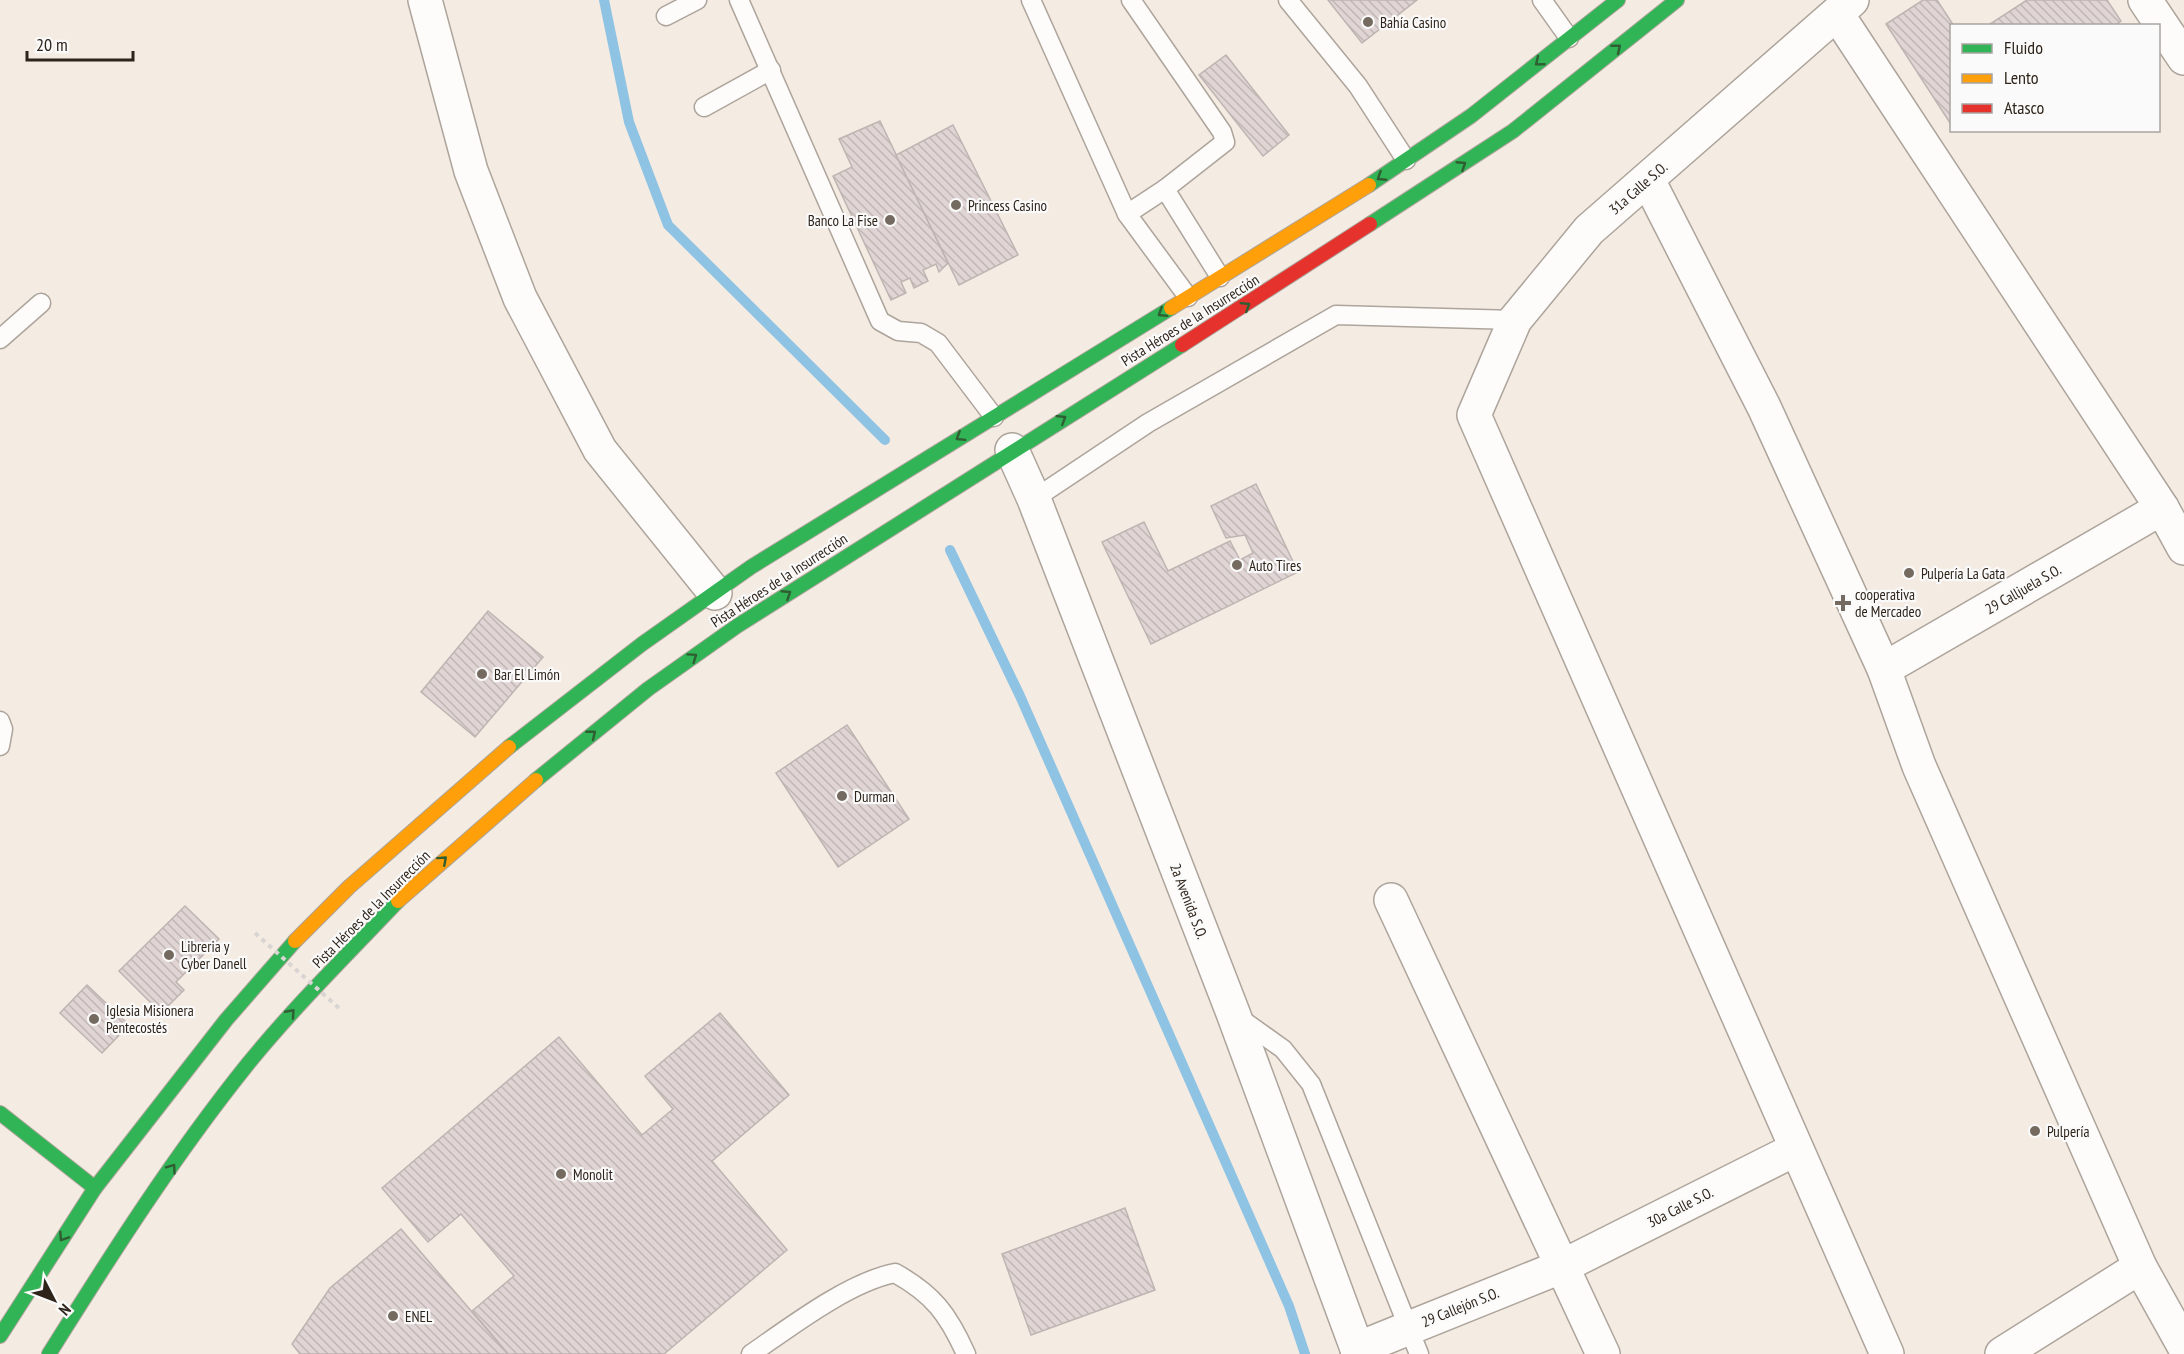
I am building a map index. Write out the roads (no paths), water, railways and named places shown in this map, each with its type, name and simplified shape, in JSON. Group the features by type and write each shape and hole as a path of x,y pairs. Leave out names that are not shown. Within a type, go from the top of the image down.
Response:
{"main road":[{"name":"Pista Héroes de la Insurrección","path":"0,1336 94,1188 226,1020 293,943 349,887 508,748 642,644 751,567 1406,160 1471,116 1618,0"},
{"name":"Pista Héroes de la Insurrección","path":"49,1354 137,1215 246,1067 291,1013 406,893 524,789 648,689 737,626 1012,450 1257,298 1513,131 1677,0"},
{"path":"0,1113 94,1188"}],"street":[{"path":"424,0 471,171 520,298 600,450 715,593"},
{"path":"2155,4 2184,58"},
{"path":"1844,7 2162,508 2184,548"},
{"name":"31a Calle S.O.","path":"1796,1149 1474,415 1515,320 1589,230 1844,7"},
{"path":"1648,180 1764,407 1884,669 1919,766 2140,1267 2184,1346"},
{"name":"2a Avenida S.O.","path":"1012,450 1034,499 1233,1013 1358,1352"},
{"name":"29 Calljuela S.O.","path":"1884,669 2162,508"},
{"path":"1391,900 1603,1354"},
{"path":"1796,1149 1887,1354"},
{"name":"30a Calle S.O.","path":"1563,1266 1796,1149"},
{"name":"29 Callejón S.O.","path":"1358,1352 1415,1341 1563,1266"},
{"path":"2002,1354 2140,1267"}],"lane":[{"path":"666,15 697,0"},
{"path":"739,0 880,321 898,331 921,333 938,343 994,417"},
{"path":"1030,0 1127,214 1188,297"},
{"path":"1127,214 1165,189 1225,142 1222,132 1131,0"},
{"path":"1288,0 1358,86 1406,160"},
{"path":"1542,0 1569,38"},
{"path":"704,107 771,70"},
{"path":"1165,189 1220,277"},
{"path":"0,339 41,303"},
{"path":"1034,499 1148,423 1336,315 1515,320"},
{"path":"0,722 3,729 0,746"},
{"path":"1233,1013 1283,1049 1311,1084 1415,1341"},
{"path":"751,1354 795,1324 874,1277 895,1273 921,1287 952,1322 966,1354"}],"waterway":[{"path":"604,0 629,122 668,225 885,440"},
{"path":"950,550 1020,696 1289,1306 1305,1354"}],"place":[{"name":"Bahía Casino","path":"1368,22"},
{"name":"Princess Casino","path":"956,205"},
{"name":"Banco La Fise","path":"890,220"},
{"name":"Auto Tires","path":"1237,565"},
{"name":"Pulpería La Gata","path":"1909,573"},
{"name":"cooperativa de Mercadeo","path":"1843,603"},
{"name":"Bar El Limón","path":"482,674"},
{"name":"Durman","path":"842,796"},
{"name":"Libreria y Cyber Danell","path":"169,955"},
{"name":"Iglesia Misionera Pentecostés","path":"94,1019"},
{"name":"Pulpería","path":"2035,1131"},
{"name":"Monolit","path":"561,1174"},
{"name":"ENEL","path":"393,1316"}]}
